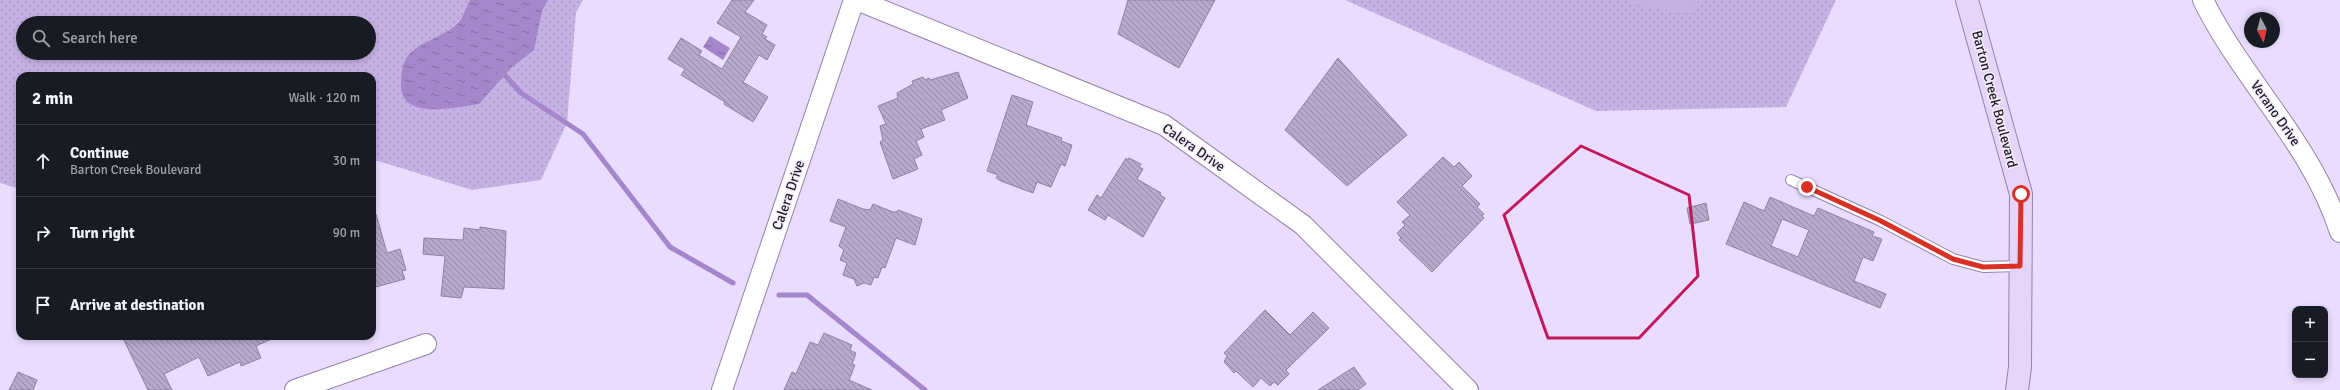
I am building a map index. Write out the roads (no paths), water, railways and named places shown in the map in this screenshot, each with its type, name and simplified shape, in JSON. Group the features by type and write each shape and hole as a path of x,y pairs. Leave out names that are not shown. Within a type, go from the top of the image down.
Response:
{"street":[{"name":"Calera Drive","path":"722,390 854,0"},
{"name":"Calera Drive","path":"857,0 1164,125 1302,225 1468,390"},
{"name":"Barton Creek Boulevard","path":"1968,0 2021,194 2020,367 2017,390"},
{"name":"Verano Drive","path":"2203,0 2241,63 2285,123 2312,166 2340,232"},
{"path":"295,390 426,344"}],"lane":[{"path":"1791,180 1881,221 1953,259 1983,267 2020,266"}],"water":[{"path":"470,0 548,0 542,11 534,50 511,68 479,104 443,109 430,109 418,107 409,103 403,95 401,82 401,74 408,56 422,44 454,27 461,20"},
{"path":"710,36 730,48 723,60 703,47"}],"waterway":[{"path":"500,74 505,75 521,93 583,134 670,247 733,283"},
{"path":"779,295 807,295 925,390"}]}
